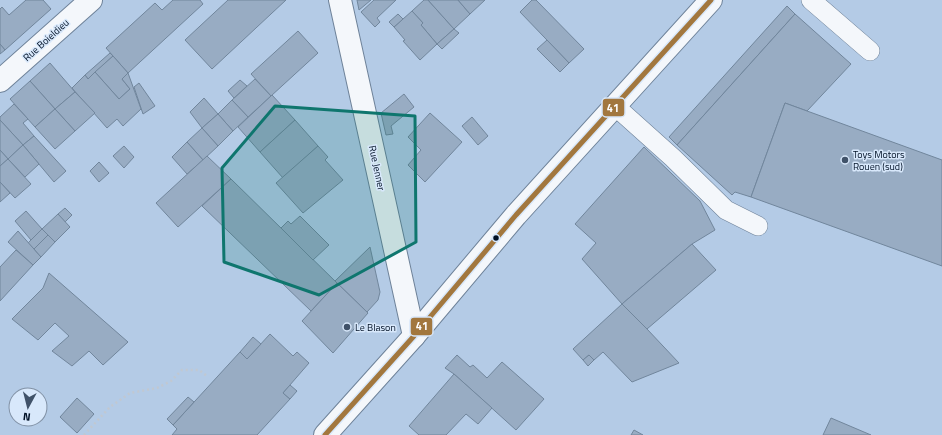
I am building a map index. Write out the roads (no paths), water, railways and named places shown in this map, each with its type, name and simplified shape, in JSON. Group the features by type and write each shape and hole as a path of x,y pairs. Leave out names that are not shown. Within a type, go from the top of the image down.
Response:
{"main road":[{"name":"Rue Boieldieu","path":"0,81 91,0"},
{"name":"Rue Jenner","path":"340,0 414,336"},
{"path":"325,435 414,336 516,215 711,0"}],"lane":[{"path":"811,0 870,51"},
{"path":"615,106 673,158 726,210 758,226"}],"place":[{"name":"Toys Motors Rouen (sud)","path":"845,160"},
{"name":"Le Blason","path":"347,327"}]}
